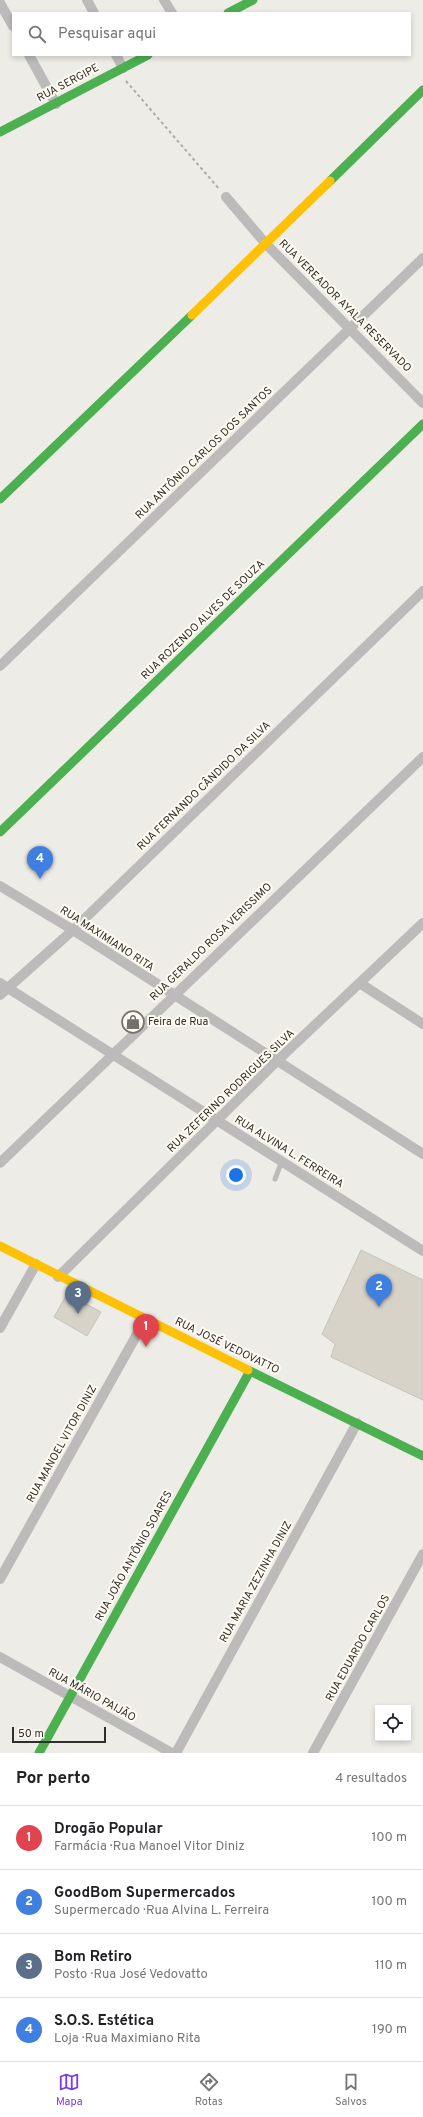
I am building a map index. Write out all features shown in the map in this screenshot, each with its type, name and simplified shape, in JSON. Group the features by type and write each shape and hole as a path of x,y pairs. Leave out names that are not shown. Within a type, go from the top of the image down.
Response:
{"street":[{"path":"88,0 94,12"},
{"path":"164,0 171,12"},
{"path":"230,12 250,1"},
{"path":"0,3 12,24"},
{"path":"30,56 56,104"},
{"path":"116,56 120,70"},
{"name":"RUA SERGIPE","path":"0,132 146,56"},
{"path":"0,499 266,244 423,90"},
{"name":"RUA VEREADOR AYALA RESERVADO","path":"226,197 266,244 351,328 423,403"},
{"name":"RUA ANTÔNIO CARLOS DOS SANTOS","path":"0,666 423,258"},
{"name":"RUA ROZENDO ALVES DE SOUZA","path":"0,832 423,424"},
{"name":"RUA FERNANDO CÂNDIDO DA SILVA","path":"0,995 4,985 73,930 423,591"},
{"name":"RUA GERALDO ROSA VERISSIMO","path":"0,1163 111,1054 423,757"},
{"name":"RUA MAXIMIANO RITA","path":"0,886 73,930 173,996 423,1154"},
{"name":"RUA ZEFERINO RODRIGUES SILVA","path":"58,1277 277,1061 361,984 423,923"},
{"path":"361,984 423,1024"},
{"name":"RUA ALVINA L. FERREIRA","path":"4,985 423,1251"},
{"name":"RUA JOSÉ VEDOVATTO","path":"0,1246 58,1277 423,1456"},
{"path":"0,1328 36,1264"},
{"name":"RUA MANOEL VITOR DINIZ","path":"0,1580 145,1320"},
{"name":"RUA JOÃO ANTÔNIO SOARES","path":"39,1753 250,1371"},
{"name":"RUA MARIA ZEZINHA DINIZ","path":"176,1753 358,1423"},
{"name":"RUA EDUARDO CARLOS","path":"313,1753 423,1554"},
{"name":"RUA MÁRIO PAIJÃO","path":"0,1657 172,1753"}],"lane":[{"path":"275,1179 282,1161"}],"path":[{"path":"120,70 226,197"}],"building":[{"path":"361,1250 423,1280 423,1400 331,1357 335,1344 322,1334"},
{"path":"67,1294 101,1312 87,1336 54,1317"}],"traffic: fast":[{"path":"230,12 253,0"},
{"path":"0,132 146,56"},
{"path":"330,181 423,90"},
{"path":"0,499 192,315"},
{"path":"0,832 423,424"},
{"path":"248,1370 423,1456"},
{"path":"39,1753 250,1371"}],"traffic: slow":[{"path":"192,315 330,181"},
{"path":"0,1246 248,1370"}],"place":[{"name":"S.O.S. Estética","path":"40,879"},
{"name":"Feira de Rua","path":"133,1022"},
{"name":"GoodBom Supermercados","path":"379,1307"},
{"name":"Bom Retiro","path":"78,1314"},
{"name":"Drogão Popular","path":"146,1347"}]}
